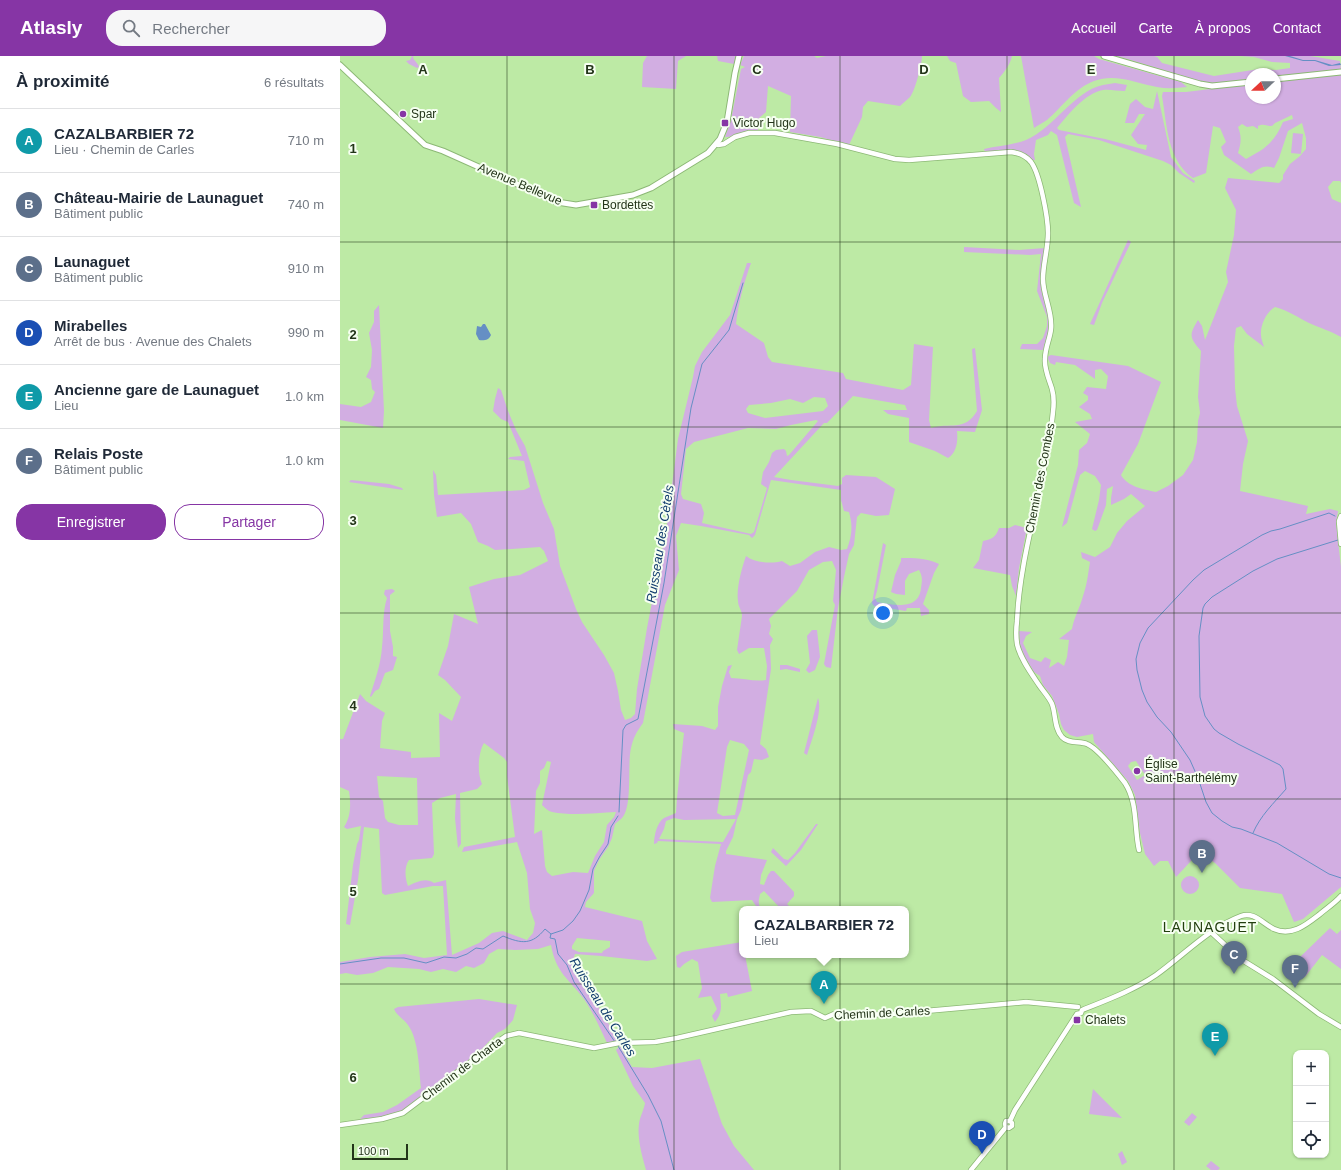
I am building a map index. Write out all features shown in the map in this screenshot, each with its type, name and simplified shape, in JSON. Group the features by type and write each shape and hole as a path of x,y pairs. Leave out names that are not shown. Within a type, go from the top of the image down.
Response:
{"main road":[{"path":"718,142 727,122 739,56"},
{"path":"1104,56 1200,84 1221,85 1245,83"},
{"name":"Avenue Bellevue","path":"340,65 425,145 443,151 561,203 576,205 626,197 640,193 702,157 718,142"},
{"path":"1281,78 1341,72"}],"street":[{"name":"Chemin des Combes","path":"718,142 730,140 750,133 776,133 830,143 895,159 909,160 1011,152 1020,154 1027,158 1035,168 1048,235 1043,278 1045,296 1052,318 1052,324 1045,360 1053,395 1053,405 1046,462 1030,528 1022,574 1016,620 1017,645 1038,685 1051,703 1060,735 1064,740 1086,743 1091,746 1103,757 1124,783 1132,799 1139,850"},
{"path":"1341,516 1339,521 1341,544"},
{"path":"971,1170 1006,1127 1005,1122 1007,1120 1010,1121 1018,1104 1077,1013 1081,1013 1080,1008 1144,983 1211,932 1234,919 1252,915 1274,929 1293,931 1306,925 1341,896"},
{"path":"1211,932 1239,958 1272,979 1319,1014 1341,1027"},
{"name":"Chemin de Carles","path":"612,1045 619,1043 655,1042 677,1038 791,1012 815,1012 826,1018 834,1014 892,1014 1026,1002 1080,1008"},
{"name":"Chemin de Carles","path":"1062,1006 1077,1013"},
{"name":"Chemin de Charta","path":"340,1125 382,1119 403,1113 496,1043 512,1034 524,1033 594,1048 612,1045"}],"shaded area":[{"path":"412,56 419,67 417,68 406,61 410,60"},
{"path":"647,56 686,56 678,61 676,89 642,87 643,63"},
{"path":"717,56 736,56 734,64 718,61"},
{"path":"744,56 814,56 817,58 826,56 922,56 918,77 910,97 900,106 868,101 863,107 862,117 849,145 820,137 790,132 791,96 768,86 766,112 759,118 758,130 725,137 731,120 741,69 745,67 740,65"},
{"path":"947,56 1012,56 1009,65 999,78 1001,112 989,101 971,102 963,96 956,63 950,61"},
{"path":"1021,56 1094,56 1099,59 1181,82 1187,87 1164,88 1118,78 1094,81 1081,88 1047,120 1034,128"},
{"path":"1117,56 1154,56 1157,57 1162,63 1214,76 1245,71 1245,80 1215,84 1206,83"},
{"path":"1241,56 1310,56 1340,61 1341,69 1281,76 1281,69 1290,68 1290,63 1272,62 1254,57"},
{"path":"1341,74 1341,183 1340,181 1333,181 1328,187 1332,199 1341,203 1341,337 1309,323 1289,312 1275,307 1267,315 1263,323 1261,336 1264,347 1247,334 1241,326 1236,328 1234,346 1237,406 1248,441 1243,464 1240,491 1308,506 1306,514 1330,509 1338,511 1336,523 1341,567 1341,887 1303,919 1294,922 1282,894 1240,888 1215,863 1196,850 1191,861 1176,877 1168,861 1160,861 1154,866 1145,854 1140,833 1135,795 1128,781 1094,742 1093,734 1077,737 1070,735 1064,730 1052,696 1043,685 1040,676 1034,672 1020,645 1019,631 1032,632 1026,636 1023,643 1030,658 1041,662 1045,657 1051,660 1049,668 1058,662 1064,666 1067,657 1069,640 1059,639 1072,629 1086,588 1090,562 1082,558 1081,552 1095,557 1110,547 1117,533 1127,521 1145,506 1131,494 1111,505 1113,486 1107,489 1106,505 1097,530 1095,531 1092,529 1101,485 1095,476 1085,471 1080,475 1067,523 1062,527 1078,465 1079,450 1087,443 1090,434 1075,422 1092,419 1090,414 1079,407 1088,400 1088,396 1083,393 1087,387 1106,389 1108,376 1101,369 1095,370 1095,379 1075,365 1056,362 1055,365 1050,363 1047,357 1051,355 1128,366 1161,382 1138,444 1121,475 1132,485 1156,492 1168,486 1183,475 1193,460 1197,442 1200,413 1198,397 1201,351 1192,339 1192,333 1198,320 1202,326 1205,340 1228,282 1226,272 1234,235 1236,210 1225,188 1228,178 1279,183 1283,179 1283,175 1290,164 1306,149 1306,138 1302,123 1288,131 1274,168 1260,168 1251,174 1224,155 1221,147 1226,142 1220,128 1213,126 1206,173 1193,178 1184,170 1173,152 1167,130 1162,96 1163,92 1186,92 1245,85 1245,104 1281,104 1281,80","holes":["1292,115 1293,119 1283,122 1274,138 1260,151 1246,159 1238,153 1241,140 1238,127 1242,124 1247,127 1253,126 1258,129 1258,126 1260,125 1272,126","1136,761 1145,775 1137,780 1128,766 1131,762"]},
{"path":"1115,83 1127,85 1125,91 1103,90 1090,95 1077,105 1057,128 1059,130 1105,139 1146,150 1147,145 1138,144 1131,135 1145,114 1139,114 1134,123 1125,123 1130,104 1136,99 1145,107 1153,109 1157,91 1171,157 1183,173 1195,181 1194,183 1179,173 1171,165 1163,161 1099,140 1068,134 1065,137 1081,207 1074,203 1057,135 1051,131 1048,135 1036,140 1034,154 1035,160 1032,160 1021,153 1004,150 985,152 984,149 1026,140 1046,127 1083,94 1103,85"},
{"path":"1293,133 1303,134 1301,154 1291,153"},
{"path":"1128,240 1131,242 1102,303 1094,325 1090,324"},
{"path":"964,247 1019,250 1045,248 1041,275 1041,289 1048,315 1049,329 1043,350 1020,349 1022,344 1037,344 1043,338 1047,326 1047,317 1037,291 1041,254 1030,255 964,252"},
{"path":"747,263 751,263 738,309 736,324 764,343 768,357 772,362 843,373 846,379 903,390 911,385 914,344 933,347 929,420 931,428 962,424 972,418 977,411 972,349 975,348 982,410 975,432 957,431 956,446 951,456 948,458 935,451 909,442 909,418 888,414 883,410 907,410 905,405 853,396 827,423 824,423 774,477 838,486 842,484 842,478 846,475 876,477 895,489 889,515 876,516 861,513 857,517 854,545 849,554 838,608 831,668 826,667 824,664 835,605 833,601 836,570 832,561 823,562 809,570 797,591 769,619 771,626 769,634 773,639 770,645 771,669 760,744 766,749 769,757 762,760 754,759 751,772 748,775 741,810 726,854 767,860 761,875 760,884 764,885 768,875 771,871 774,871 794,892 794,896 787,904 789,906 778,906 764,891 760,894 759,906 756,906 752,900 712,902 710,898 715,866 721,844 658,841 654,844 655,833 659,823 664,818 676,813 684,733 674,729 673,724 702,726 715,730 718,726 718,707 728,666 732,665 729,672 731,678 758,681 766,680 767,666 764,648 749,648 739,654 737,650 742,616 738,603 738,590 741,572 746,556 754,560 764,562 782,561 790,566 800,563 815,552 829,547 841,550 847,549 849,544 851,522 849,512 844,511 841,500 841,490 771,480 755,535 752,538 749,535 681,523 676,536 679,570 665,605 643,723 633,741 631,748 629,795 627,804 622,818 615,824 612,838 608,847 599,860 594,871 594,893 586,902 585,907 642,921 647,941 657,959 647,961 575,954 572,963 619,1041 607,1043 584,999 559,969 551,945 538,949 498,949 489,954 484,963 474,968 466,966 456,972 443,969 431,972 419,969 388,967 373,973 357,975 346,973 340,974 340,962 370,957 405,954 424,958 447,955 443,886 433,886 385,895 382,893 379,829 364,827 358,880 350,925 346,924 353,865 361,826 347,829 344,827 350,810 350,800 349,791 340,787 340,739 343,739 360,694 366,701 385,713 382,721 380,748 411,752 411,758 440,757 439,713 452,721 461,697 445,680 438,675 448,646 454,614 478,624 469,587 494,579 520,575 548,561 544,551 540,547 495,550 478,542 471,524 461,513 437,517 433,470 436,475 438,495 524,490 530,487 524,461 508,459 510,457 522,456 508,422 501,419 493,411 498,388 501,390 516,430 525,446 543,503 554,529 560,566 576,609 582,622 614,673 621,710 625,720 631,718 635,714 637,689 647,628 667,524 678,439 695,366 702,352 730,315","holes":["814,397 825,398 828,406 823,411 765,418 748,413 746,409 749,405 771,403 790,399 803,403","816,420 818,421 789,455 787,456 784,449 776,450 772,453 763,472 761,484 767,488 754,532 751,534 702,523 704,513 701,504 683,499 681,494 686,449 694,442 748,428 776,429","730,740 744,744 749,750 735,815 723,816 717,813 727,747","484,743 507,762 507,776 515,837 464,847 462,852 517,842 527,873 530,909 535,923 533,933 527,940 503,931 492,933 479,943 452,955 446,880 434,883 424,880 408,886 406,869 409,860 432,858 434,854 432,803 440,798 456,794 455,818 458,848 461,844 460,793 477,789 482,784 479,769 479,757","547,761 551,762 542,805 549,811 576,814 616,812 614,817 607,825 604,842 595,856 588,873 573,872 552,876 547,872 545,866 542,830 534,834 536,791 540,783 540,771 544,768","377,776 417,778 418,825 399,825 388,822 385,818 383,801 379,797","674,818 684,820 736,819 723,842 659,839 666,821","577,938 610,941 610,947 602,953 579,952 572,949 572,946"]},
{"path":"379,305 384,411 383,428 340,420 340,404 361,407 371,402 375,392 372,389 371,380 366,377 371,367 372,350 369,333 374,322 374,311"},
{"path":"351,480 389,484 402,488 403,490 349,482"},
{"path":"1015,525 1027,528 1019,568 1016,596 1010,575 973,568 979,560 983,541 993,537 999,528 1009,528"},
{"path":"883,543 886,545 875,598 877,602 904,605 916,600 922,583 922,577 919,570 909,574 905,581 905,595 891,592 901,558 925,559 939,564 934,573 923,604 929,610 929,614 921,616 920,608 907,608 906,611 874,606 872,603"},
{"path":"392,589 395,591 390,595 390,631 393,656 397,657 393,670 385,673 379,689 375,691 371,697 370,696 378,672 383,641 385,604 387,598 384,594 385,590"},
{"path":"812,630 817,630 820,657 815,670 809,673 806,670 810,663 807,636"},
{"path":"780,665 787,665 800,669 800,672 786,669 780,670"},
{"path":"818,698 818,718 807,755 804,753"},
{"path":"816,824 818,824 801,850 786,866 771,852 773,848 784,859 788,860 795,853"},
{"path":"1190,876 1196,879 1199,885 1196,891 1190,894 1184,891 1181,885 1184,879"},
{"path":"1330,928 1337,934 1341,930 1341,969 1322,955 1305,977 1292,968 1300,957"},
{"path":"739,942 739,958 746,958 752,991 728,997 727,993 720,994 720,1012 715,1022 712,1016 717,1009 711,996 698,998 702,988 698,962 692,959 680,968 677,967 676,956 682,952"},
{"path":"479,999 517,1005 513,1020 505,1029 497,1033 480,1051 403,1111 391,1116 360,1119 364,1115 383,1112 397,1105 421,1088 418,1055 412,1031 394,1009 398,1007"},
{"path":"620,1046 632,1067 652,1068 700,1059 722,1124 734,1146 754,1170 646,1170 640,1147 639,1135 640,1121 645,1103 633,1086 616,1050"},
{"path":"1093,1089 1122,1118 1089,1114"},
{"path":"1192,1113 1197,1117 1189,1126 1184,1122"},
{"path":"1122,1151 1127,1162 1122,1165 1118,1154"},
{"path":"1211,1161 1220,1168 1218,1170 1211,1170 1206,1166"}],"water":[{"path":"1285,56 1303,60 1315,60 1332,65 1340,63 1341,65 1329,66 1315,61 1303,61"},
{"path":"485,324 491,335 486,340 479,340 476,334 477,326 481,327"}],"waterway":[{"name":"Ruisseau des Cètels","path":"619,812 623,730 626,725 638,719 664,583 691,408 702,364 729,330 743,283"},
{"path":"1335,516 1329,513 1271,531 1204,570 1148,628 1140,643 1136,659 1142,690 1147,702 1157,717 1171,732 1190,760 1206,802 1212,813 1232,827 1277,843 1329,874 1341,878"},
{"path":"1253,833 1263,815 1286,789 1283,769 1280,765 1219,733 1214,729 1205,716 1200,697 1199,636 1203,608 1212,597 1253,571 1277,559 1338,540"},
{"name":"Ruisseau des Cètels","path":"551,934 563,930 573,921 580,911 589,890 593,869 608,844 611,827 618,816"},
{"name":"Ruisseau de Carles","path":"340,964 381,958 404,958 426,963 444,957 456,958 467,954 476,948 483,949 503,936 516,941 526,942 536,938 545,929 551,934 550,938 555,939 558,954 567,965 574,982 615,1042"},
{"name":"Ruisseau de Carles","path":"618,1046 648,1095 661,1121 674,1170"}],"place":[{"name":"Spar","path":"403,114"},
{"name":"Victor Hugo","path":"725,123"},
{"name":"Bordettes","path":"594,205"},
{"name":"Église Saint-Barthélémy","path":"1137,771"},
{"name":"Château-Mairie de Launaguet","path":"1202,873"},
{"name":"Launaguet","path":"1234,974"},
{"name":"Relais Poste","path":"1295,988"},
{"name":"CAZALBARBIER 72","path":"824,1004"},
{"name":"Chalets","path":"1077,1020"},
{"name":"Ancienne gare de Launaguet","path":"1215,1056"},
{"name":"Mirabelles","path":"982,1154"}],"district":[{"name":"LAUNAGUET","path":"1210,927"}]}
